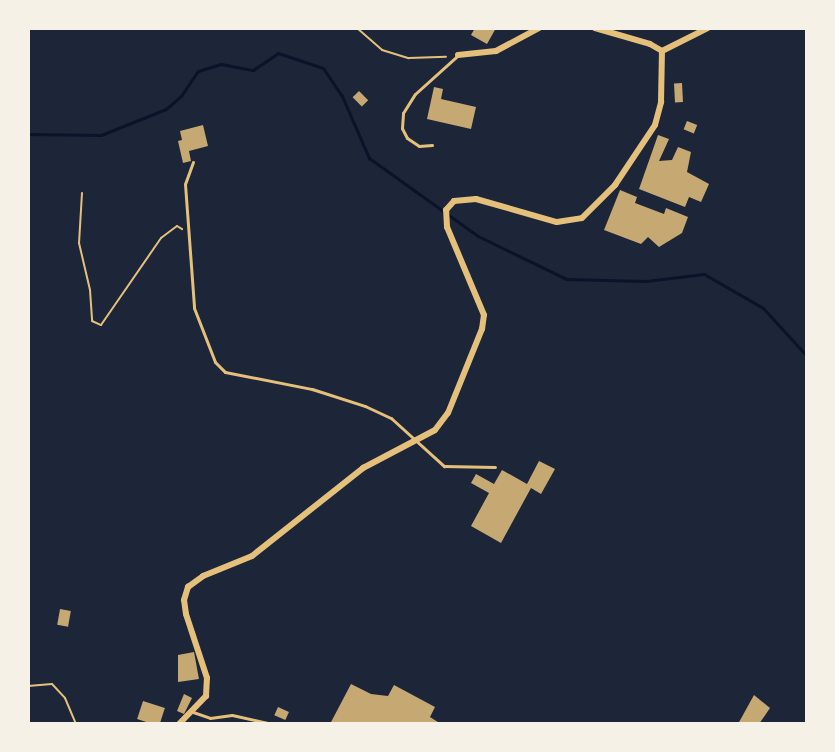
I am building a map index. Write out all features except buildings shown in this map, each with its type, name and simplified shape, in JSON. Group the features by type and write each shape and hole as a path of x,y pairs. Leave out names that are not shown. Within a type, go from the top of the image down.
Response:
{"street":[{"path":"458,55 496,51 539,28"},
{"path":"595,28 650,44 662,51"},
{"path":"662,51 708,28"},
{"path":"179,723 193,712 206,696 207,678 186,614 184,600 188,586 252,556 363,468 418,442 435,430 448,413 482,329 482,302 447,222 446,210 454,201 476,199 557,222 582,218 615,185 655,126 661,102 662,51"}],"lane":[{"path":"432,146 419,146 407,138 402,128 403,113 415,94 458,55"},
{"path":"193,162 186,184 194,308 215,362 225,372 312,389 365,406 391,418 444,466 495,467"},
{"path":"193,712 210,718 232,715 272,723"}],"path":[{"path":"357,28 382,50 409,58 429,60 458,55"},
{"path":"82,193 79,243 90,290 92,321 101,325 161,238 177,226 188,232"},
{"path":"28,686 52,684 65,698 76,723"}],"shaded area":[{"path":"28,29 806,29 806,723 28,723"}],"waterway":[{"path":"28,134 101,135 166,109 181,96 198,71 221,64 253,70 278,53 323,68 342,96 369,158 478,236 566,279 646,281 704,274 763,308 806,355"}]}
